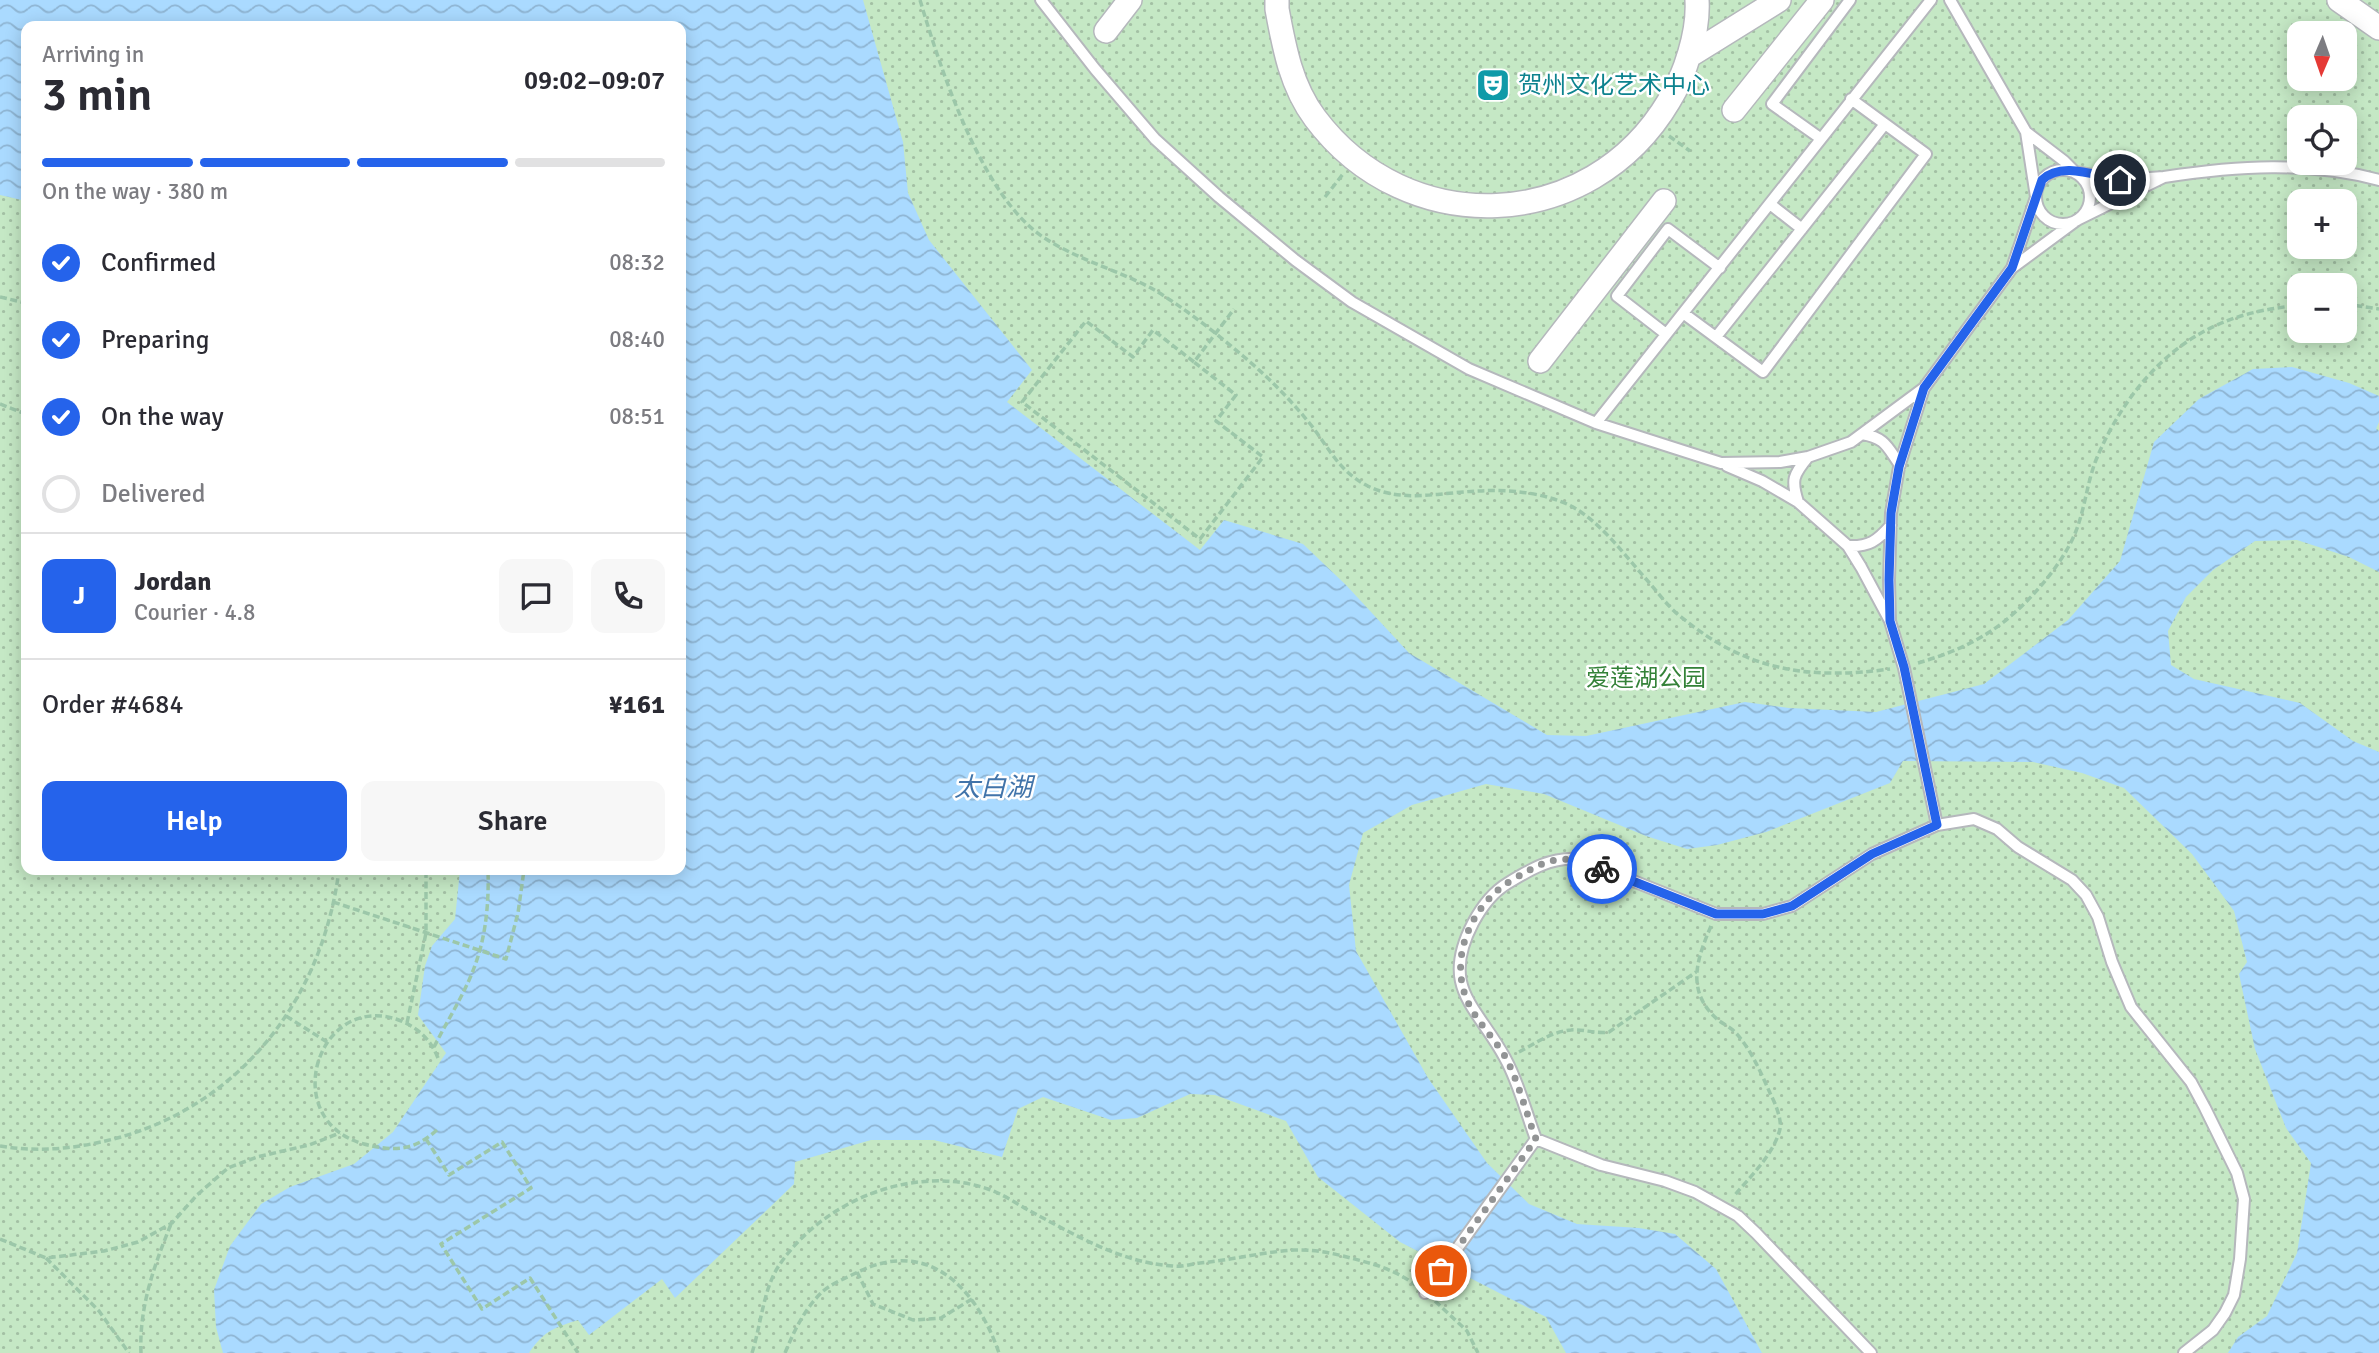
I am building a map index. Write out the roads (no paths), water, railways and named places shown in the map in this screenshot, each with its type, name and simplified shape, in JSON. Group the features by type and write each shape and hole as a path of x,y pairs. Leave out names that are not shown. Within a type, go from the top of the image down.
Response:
{"street":[{"path":"1106,31 1130,0"},
{"path":"1278,0 1277,9 1288,66 1314,117 1354,160 1403,190 1458,205 1515,205 1571,190 1620,160 1653,125 1677,89 1689,56 1697,0"},
{"path":"1689,56 1779,0"},
{"path":"1734,110 1822,0"},
{"path":"2339,0 2379,28"},
{"path":"1540,360 1664,201"}],"lane":[{"path":"1041,0 1155,139 1295,260 1352,302 1469,369 1596,423 1721,463 1762,481 1798,502 1848,546 1890,621 1904,667 1937,825"},
{"path":"1820,138 1772,104 1850,0"},
{"path":"1950,0 2026,132 2036,197 2043,215 2050,221 2068,224 2164,177"},
{"path":"1596,423 1928,1"},
{"path":"1683,313 1763,372 1926,154 1851,99"},
{"path":"1716,338 1885,124"},
{"path":"2026,132 2064,160 2075,172 2120,180 2203,171 2288,167 2319,168 2379,180"},
{"path":"1721,463 1780,462 1808,457 1851,442 1924,388 2012,268 2089,208 2091,191 2082,176 2067,169 2049,173 2042,180 2012,268"},
{"path":"1770,204 1802,229"},
{"path":"1666,334 1617,296 1668,229 1720,268"},
{"path":"1890,621 1891,525 1900,465 1924,388"},
{"path":"1862,435 1878,437 1887,445 1900,465"},
{"path":"1798,502 1793,486 1794,478 1808,457"},
{"path":"1848,546 1863,546 1877,541 1891,525"},
{"path":"1871,1353 1738,1216 1695,1192 1665,1181 1601,1165 1536,1139 1506,1059 1471,1008 1461,982 1461,945 1496,890 1529,871 1560,858 1578,859 1716,914 1763,914 1792,906 1872,854 1937,825 1974,819 1997,829 2018,847 2072,880 2086,894 2098,917 2112,962 2131,1007 2191,1082 2237,1172 2244,1199 2240,1259 2234,1295 2213,1330 2184,1353"},
{"path":"1425,1293 1536,1139"}],"water":[{"name":"太白湖","path":"0,0 863,0 903,142 908,193 929,240 1032,370 1007,402 1200,550 1224,520 1303,544 1346,585 1409,653 1547,735 1586,736 1745,702 1789,708 1876,712 1984,684 2068,620 2120,561 2154,442 2199,399 2253,369 2292,367 2349,383 2379,396 2379,422 2376,429 2379,431 2379,572 2349,557 2297,540 2255,541 2213,570 2186,597 2168,631 2171,665 2194,679 2300,703 2353,741 2379,752 2379,1353 2228,1353 2238,1337 2267,1316 2297,1253 2311,1163 2286,1128 2255,1049 2239,974 2247,962 2234,911 2192,854 2124,788 2082,773 2033,762 1903,761 1890,783 1766,832 1717,845 1687,849 1646,836 1544,794 1486,784 1412,805 1363,833 1349,885 1356,951 1428,1078 1487,1163 1529,1204 1577,1224 1639,1228 1675,1234 1716,1269 1762,1353 1566,1353 1546,1317 1400,1242 1318,1177 1286,1121 1215,1095 1190,1094 1137,1118 1111,1120 1043,1097 1018,1109 1002,1157 934,1140 871,1140 795,1162 794,1184 675,1298 662,1279 589,1335 578,1320 550,1331 529,1353 223,1353 216,1327 214,1290 230,1246 261,1204 290,1187 354,1164 393,1132 446,1053 418,1015 425,966 432,946 455,919 459,875 686,875 686,21 21,21 21,200 0,195"}],"place":[{"name":"贺州文化艺术中心","path":"1493,85"}],"park label":[{"name":"爱莲湖公园","path":"1646,678"}]}
